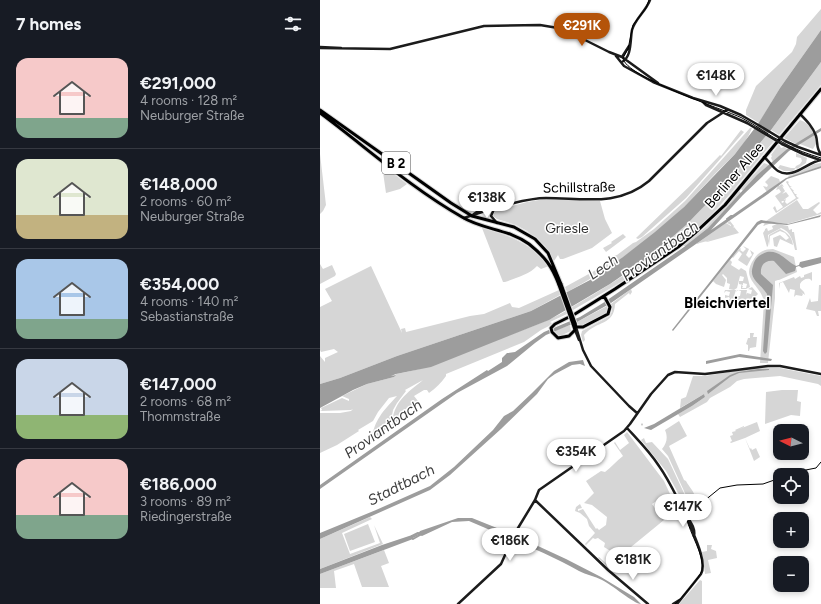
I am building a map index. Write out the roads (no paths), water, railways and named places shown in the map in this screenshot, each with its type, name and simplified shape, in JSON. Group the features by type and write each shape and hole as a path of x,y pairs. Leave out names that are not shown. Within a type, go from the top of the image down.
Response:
{"main road":[{"name":"Berliner Allee","path":"569,336 558,338 552,330 555,324 604,296 659,260 696,232 725,204 821,90"},
{"name":"B 2","path":"320,112 451,204 472,216 520,230 539,243 548,253 576,328"},
{"name":"B 2","path":"320,112 413,185 464,218 482,226 506,232 525,241 548,261 558,278"},
{"path":"569,336 576,328 584,328 608,314 610,309 604,296"}],"street":[{"path":"622,62 626,60 630,50 634,25 650,0"},
{"path":"320,47 390,49 470,28 491,25 543,25 562,29 622,57 658,83"},
{"path":"622,62 622,57 630,46"},
{"path":"616,55 631,70 653,82 741,115 748,121 795,150 821,160"},
{"path":"702,101 703,104 739,119 748,121"},
{"name":"Schillstraße","path":"464,218 478,215 496,206 541,198 606,199 625,196 649,182 707,123 727,110"},
{"path":"800,114 812,127 818,144 818,150 821,155"},
{"path":"810,151 814,150 818,144"},
{"path":"789,145 821,155"},
{"path":"807,165 810,160 808,156"},
{"path":"764,157 781,172 789,173 812,162 821,160"},
{"path":"496,206 491,216 498,223"},
{"path":"576,328 588,361 594,371 607,382 637,413"},
{"path":"569,336 578,335 584,328"},
{"path":"458,604 501,564 515,533 540,489 627,428 651,394 672,373 681,371 705,374 759,366 780,366 821,374"},
{"path":"627,428 658,464 668,480 687,516 703,565 702,573 677,604"},
{"path":"535,500 608,570 648,604"},
{"path":"673,604 681,598"}],"waterway":[{"path":"727,219 733,216"},
{"path":"412,536 418,533 421,534"},
{"path":"413,539 420,535"}],"tram line":[{"path":"649,0 646,8 633,25 628,49 623,58 628,66 657,83 742,118 773,137 802,152 821,158"},
{"path":"809,469 816,468 821,462"},
{"path":"693,510 720,488 737,485 763,484 773,480"},
{"path":"675,604 695,582 702,570 699,551 687,519 691,511"}],"district":[{"name":"Bleichviertel","path":"727,303"}],"park label":[{"name":"Griesle","path":"567,228"}],"water label":[{"name":"Proviantbach","path":"660,251"},
{"name":"Lech","path":"603,267"},
{"name":"Proviantbach","path":"383,429"},
{"name":"Stadtbach","path":"401,485"}]}
